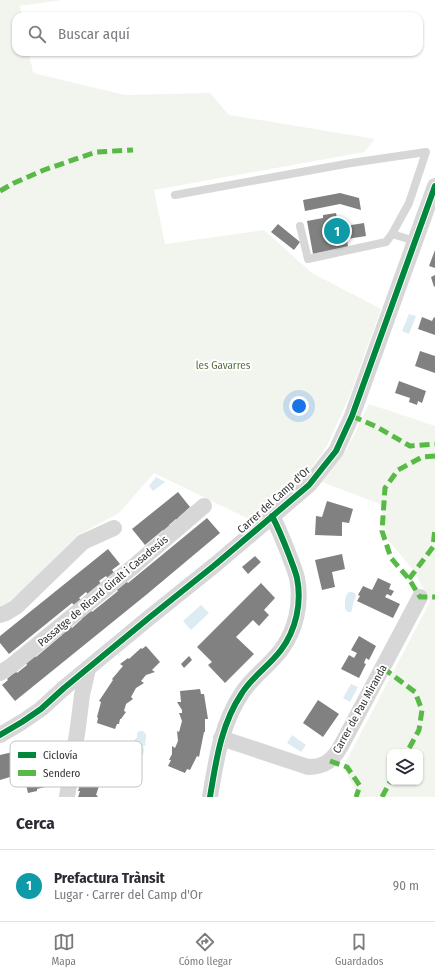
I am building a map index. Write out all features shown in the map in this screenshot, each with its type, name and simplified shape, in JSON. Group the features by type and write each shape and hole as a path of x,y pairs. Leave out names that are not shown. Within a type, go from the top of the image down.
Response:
{"street":[{"name":"Carrer del Camp d'Or","path":"0,735 40,709 216,564 309,485 336,451 352,416 435,186"},
{"name":"Passatge de Ricard Giralt i Casadesús","path":"0,673 12,666 88,604 204,506"},
{"path":"210,797 221,738 227,721 242,692 282,649 295,626 299,601 299,589 280,531 272,516"},
{"path":"0,616 16,606 83,542 114,528"},
{"name":"Carrer de Pau Miranda","path":"221,738 308,766 314,767 330,761 341,746 420,596"},
{"path":"76,741 82,695 88,669"},
{"path":"67,797 69,787"}],"lane":[{"path":"175,195 426,152 409,203 386,242 308,259 300,226"},
{"path":"392,234 416,241"}],"green space":[{"name":"les Gavarres","path":"0,0 62,0 20,6 21,12 12,12 12,56 30,56 33,73 125,95 210,93 229,115 375,139 364,152 154,190 165,244 264,230 312,273 381,309 350,395 327,446 299,484 253,521 154,473 119,513 78,535 20,592 0,609"},
{"path":"369,404 435,426 435,797 354,797 356,791 343,767 430,602 415,572 388,540 380,504 322,482 347,449"}],"shaded area":[{"path":"409,314 416,316 409,334 402,331"},
{"path":"156,477 165,482 153,491 149,486"},
{"path":"349,592 356,595 351,612 348,612 345,609 345,602"},
{"path":"201,605 209,613 191,630 183,621"},
{"path":"351,684 358,687 350,702 343,698"},
{"path":"139,731 143,731 146,734 146,745 143,746 144,750 142,756 142,741 134,740 137,738"},
{"path":"292,735 306,745 301,752 287,743"}],"building":[{"path":"340,193 359,198 361,210 340,204 305,211 303,200"},
{"path":"336,213 338,224 344,223 345,226 364,223 366,236 347,239 348,247 313,254 307,221 323,218 323,215"},
{"path":"278,224 300,242 294,250 271,232"},
{"path":"435,250 435,268 429,266"},
{"path":"435,275 435,286 434,287 431,277"},
{"path":"422,317 432,321 434,317 435,318 435,335 418,329"},
{"path":"420,351 435,356 435,373 415,366"},
{"path":"399,381 426,391 422,403 418,401 417,405 409,402 410,398 395,393"},
{"path":"178,492 190,507 179,517 181,519 178,522 176,519 169,525 171,528 165,533 163,530 145,545 132,529"},
{"path":"327,501 353,509 349,523 342,522 342,536 315,535 316,516 322,517"},
{"path":"207,518 220,533 15,701 2,685 8,680 7,679 16,671 17,673 27,665 26,663 35,656 36,657 71,626 72,628 91,610 92,612 118,591 116,589 126,581 128,583"},
{"path":"108,549 120,564 112,570 115,574 109,580 106,576 99,581 102,585 89,596 86,592 79,598 82,601 76,607 72,603 9,654 0,643 0,636"},
{"path":"342,554 345,569 332,572 335,587 322,590 315,560"},
{"path":"255,556 261,562 248,574 242,567"},
{"path":"378,578 391,584 389,589 394,591 391,596 387,594 385,597 400,604 393,618 357,601 360,596 358,595 363,586 372,590"},
{"path":"261,583 275,598 264,610 269,615 259,626 253,620 236,637 254,654 225,683 208,665 212,662 197,647"},
{"path":"359,636 376,646 369,660 366,658 364,663 366,664 359,678 341,669 349,655 354,658 357,653 351,650"},
{"path":"146,646 160,662 152,670 155,672 146,675 141,681 144,683 136,688 131,697 133,699 126,704 124,711 126,712 120,719 119,724 117,724 115,729 97,723 101,702 99,701 113,680 112,679 123,666 120,664 128,658 129,659 141,648 142,649"},
{"path":"189,656 192,660 184,668 181,664"},
{"path":"200,689 201,694 204,694 208,719 205,719 205,732 199,757 197,756 190,770 187,769 185,773 168,766 171,760 169,760 172,754 172,746 175,748 178,741 177,731 179,732 182,721 179,713 182,713 182,710 177,702 181,702 180,691"},
{"path":"318,700 339,714 323,737 303,723"},
{"path":"10,753 10,777 0,780 0,755"},
{"path":"27,787 45,787 37,789 37,791 28,793"},
{"path":"79,787 99,787 96,795 98,796 97,797 78,797 80,791 78,791"}],"marked path":[{"path":"0,191 44,170 96,152 133,150"},
{"path":"352,416 377,427 410,446 435,444"},
{"path":"435,456 422,457 398,470 385,488 382,531 391,558 409,579 420,597 435,597"},
{"path":"409,579 433,547 435,528"},
{"path":"383,668 415,692 422,710 419,730 409,749"},
{"path":"330,761 347,767 360,786 356,797"},
{"path":"382,797 388,785"}],"cycle path":[{"path":"0,735 41,709 64,688 216,564 309,485 336,451 352,416 435,186"},
{"path":"210,797 220,743 229,717 246,687 281,650 291,634 296,616 299,597 297,578 283,540 272,516"}],"place":[{"name":"Prefactura Trànsit","path":"337,231"}]}
